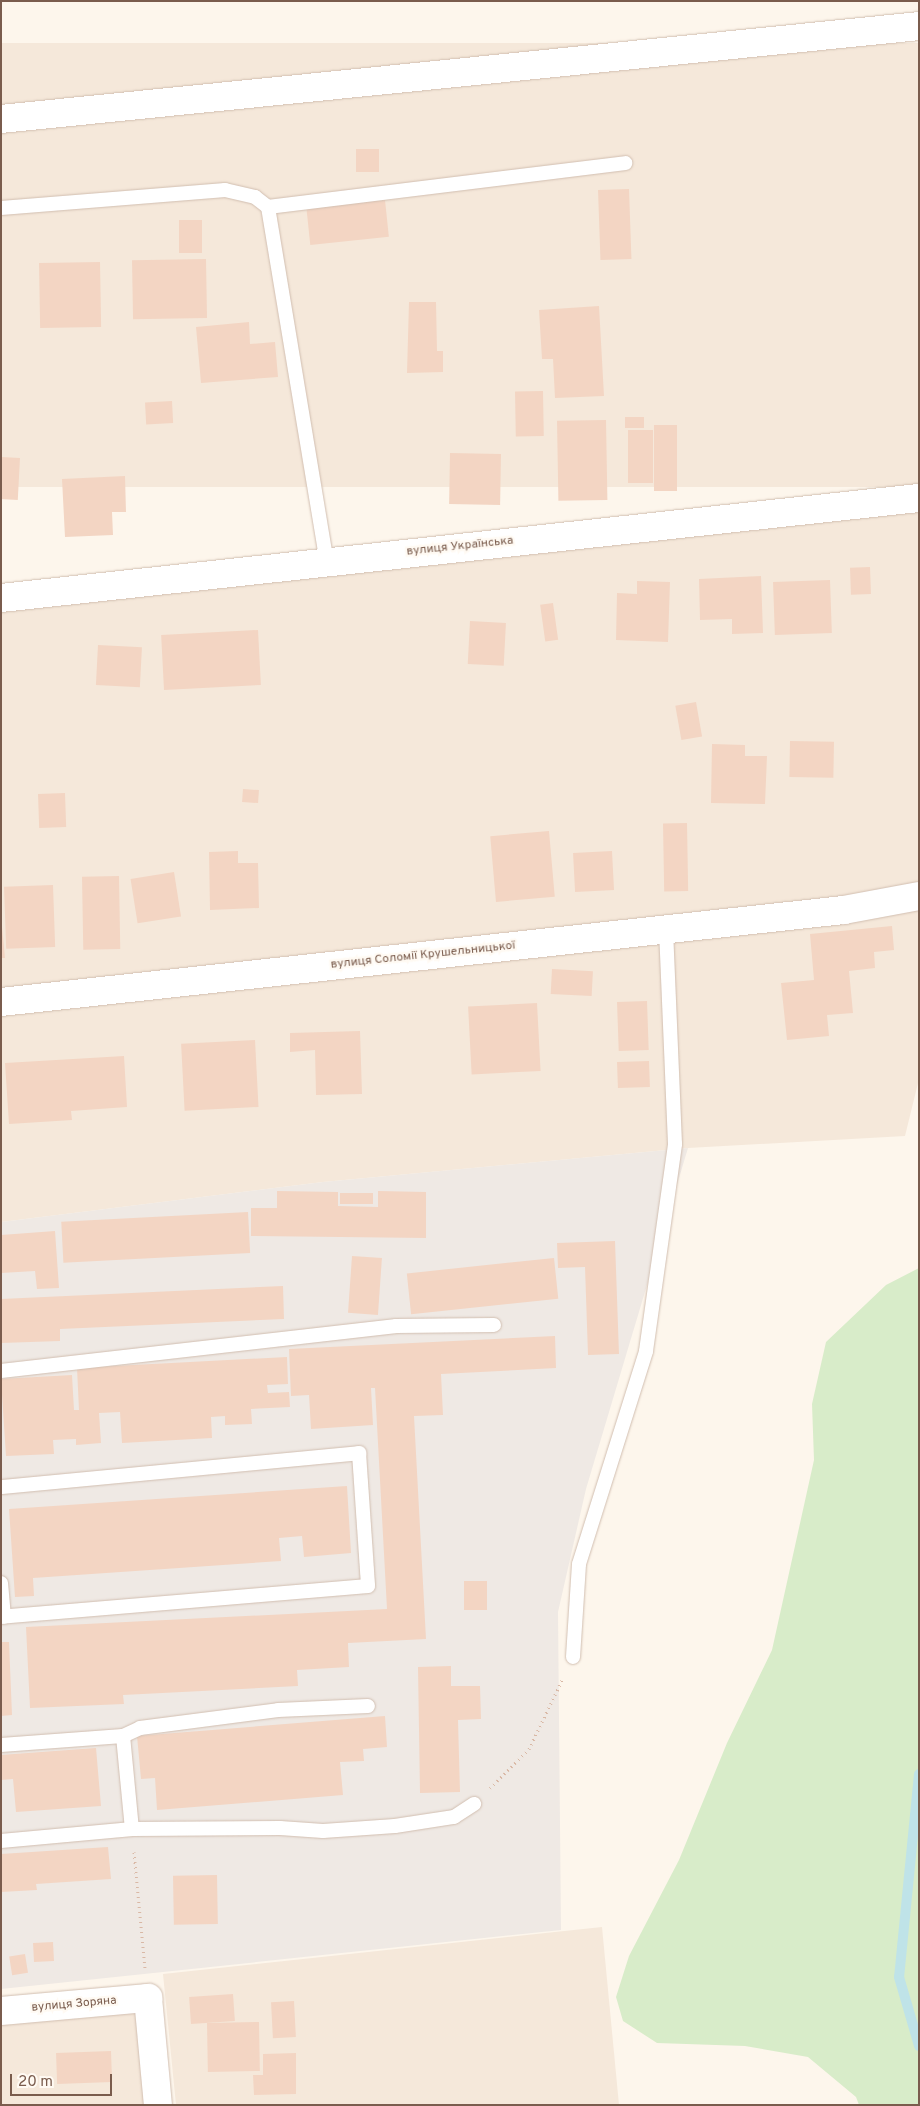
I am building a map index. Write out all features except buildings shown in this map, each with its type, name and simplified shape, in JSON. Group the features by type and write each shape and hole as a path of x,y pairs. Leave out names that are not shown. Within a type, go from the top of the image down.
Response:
{"street":[{"path":"1,119 919,26"},
{"name":"вулиця Українська","path":"1,598 919,498"},
{"name":"вулиця Соломії Крушельницької","path":"1,1002 844,910 919,896"},
{"path":"148,1998 158,2105"},
{"name":"вулиця Зоряна","path":"1,2012 148,1998"}],"lane":[{"path":"268,207 625,163"},
{"path":"1,208 225,190 255,197 268,207 327,562"},
{"path":"573,1657 579,1564 646,1351 674,1154 666,929"},
{"path":"1,1371 396,1326 494,1325"},
{"path":"1,1487 359,1453 368,1586 2,1617 1,1583"},
{"path":"1,1745 123,1736 140,1728 278,1710 368,1706"},
{"path":"123,1736 132,1830"},
{"path":"1,1841 132,1830 280,1828 322,1831 386,1827 454,1817 474,1804"}],"path":[{"path":"474,1804 529,1749 573,1657"},
{"path":"132,1830 148,1998"}],"shaded area":[{"path":"1,43 919,43 919,487 1,487"},
{"path":"919,509 919,882 842,896 1,988 1,610"},
{"path":"919,907 919,1079 905,1136 688,1148 323,1182 1,1222 1,1008"},
{"path":"688,1148 586,1489 558,1612 561,1930 1,1989 1,1222 323,1182"},
{"path":"602,1927 619,2105 176,2105 163,1974"},
{"path":"137,2009 147,2105 1,2105 1,2020"}],"green space":[{"path":"919,1268 919,2105 859,2105 856,2097 808,2057 745,2046 657,2043 623,2021 616,1997 629,1956 679,1860 727,1743 772,1650 814,1460 812,1404 826,1342 886,1285"}],"waterway":[{"path":"919,1774 899,1977 919,2046"}]}
